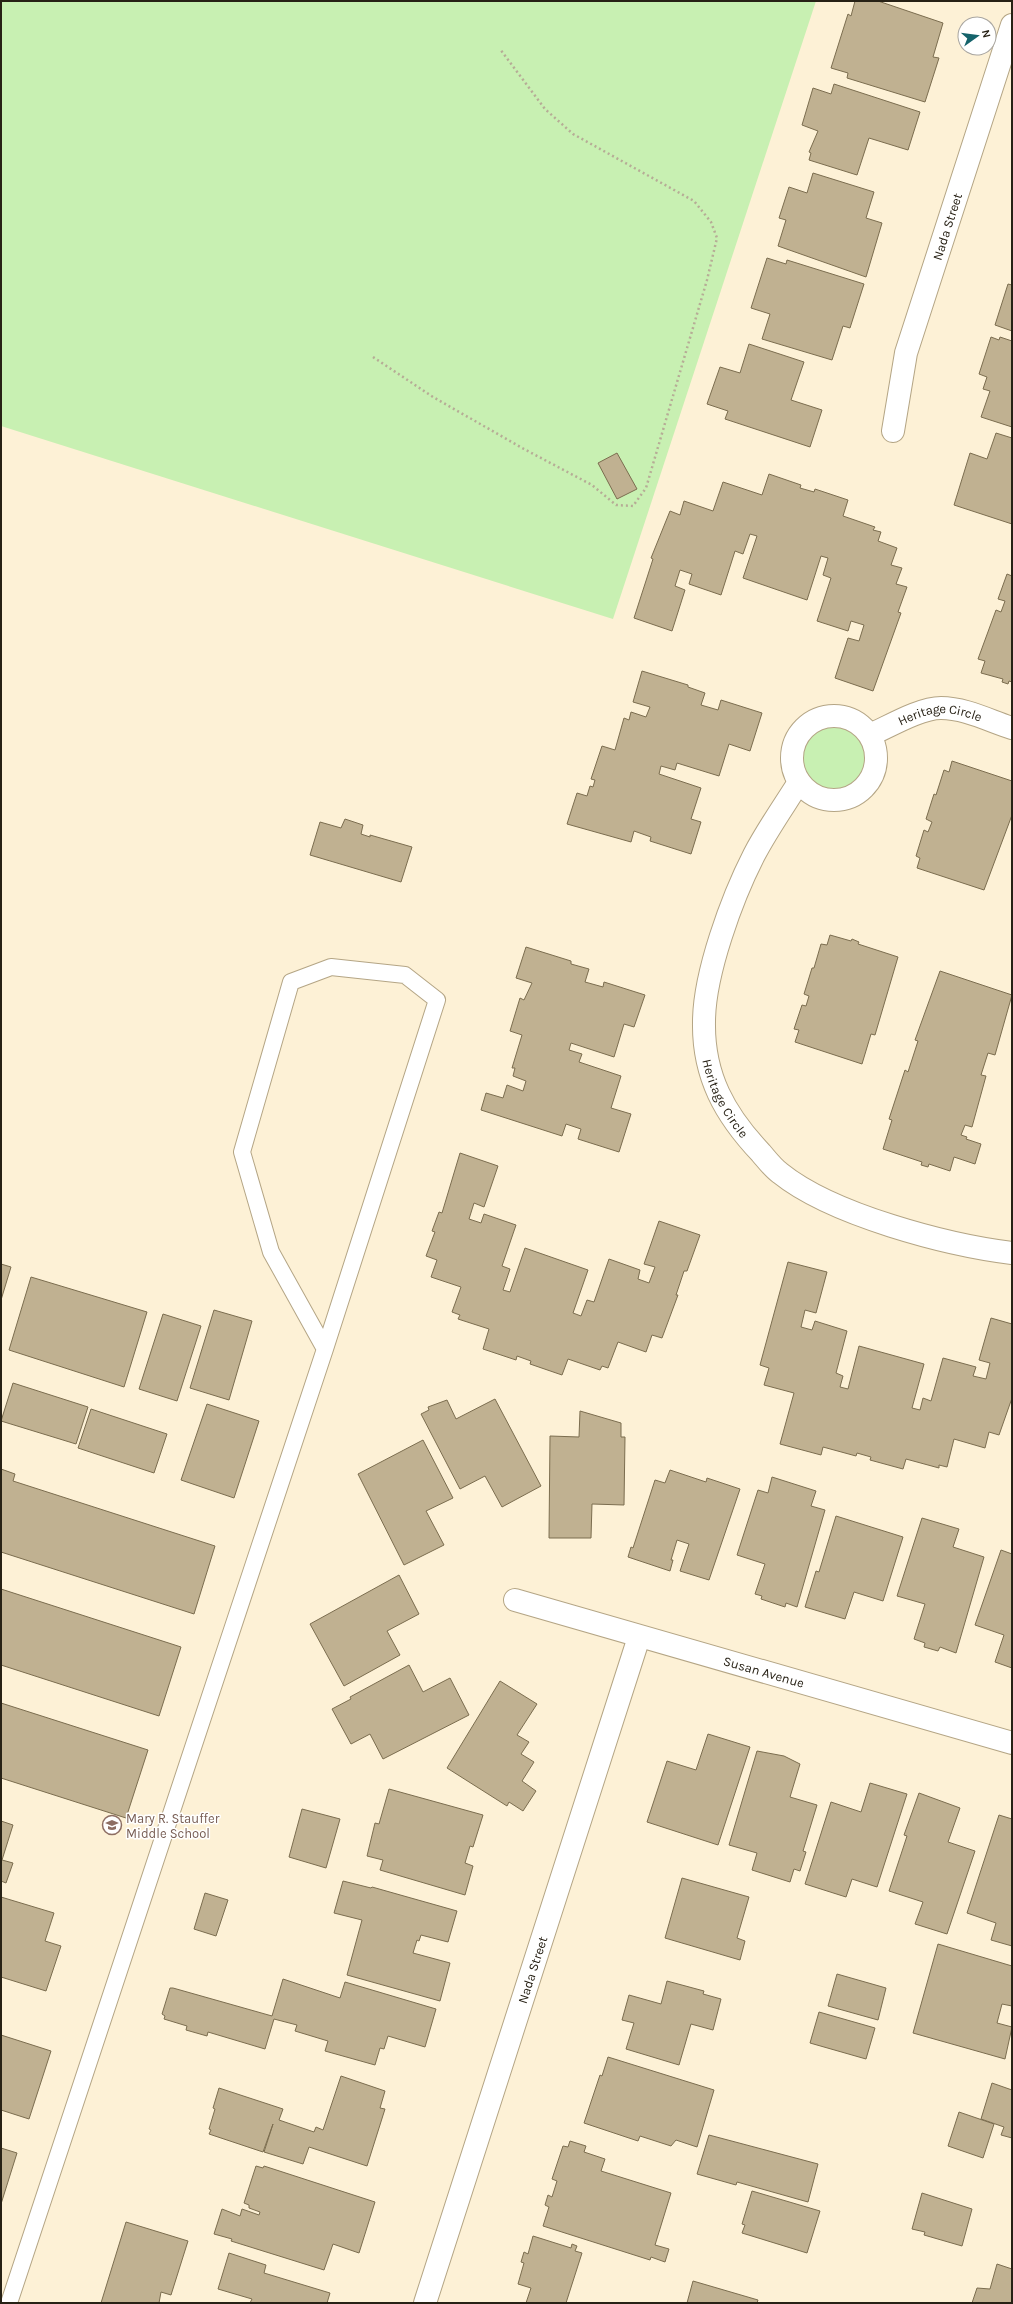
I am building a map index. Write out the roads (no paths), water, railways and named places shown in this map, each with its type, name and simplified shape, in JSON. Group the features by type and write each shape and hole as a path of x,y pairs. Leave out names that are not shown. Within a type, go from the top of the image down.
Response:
{"street":[{"name":"Nada Street","path":"893,431 906,353 1012,25"},
{"name":"Heritage Circle","path":"870,735 926,711 940,708 954,709 1012,728"},
{"path":"836,715 855,721 870,735 876,748 876,763 872,777 863,789 851,797 837,801 822,799 809,792 799,782 793,769 792,756 794,743 801,731 810,722 823,717 836,715"},
{"name":"Heritage Circle","path":"799,782 754,856 726,924 711,972 704,1021 706,1057 717,1091 739,1129 780,1173 820,1198 865,1216 925,1236 988,1250 1012,1253"},
{"name":"Susan Avenue","path":"515,1600 639,1637 1012,1743"},
{"name":"Nada Street","path":"425,2303 639,1637"}],"lane":[{"path":"9,2303 325,1349 437,1000 405,975 331,967 291,982 242,1152 271,1252 325,1349"}],"place":[{"name":"Mary R. Stauffer Middle School","path":"112,1825"}]}
